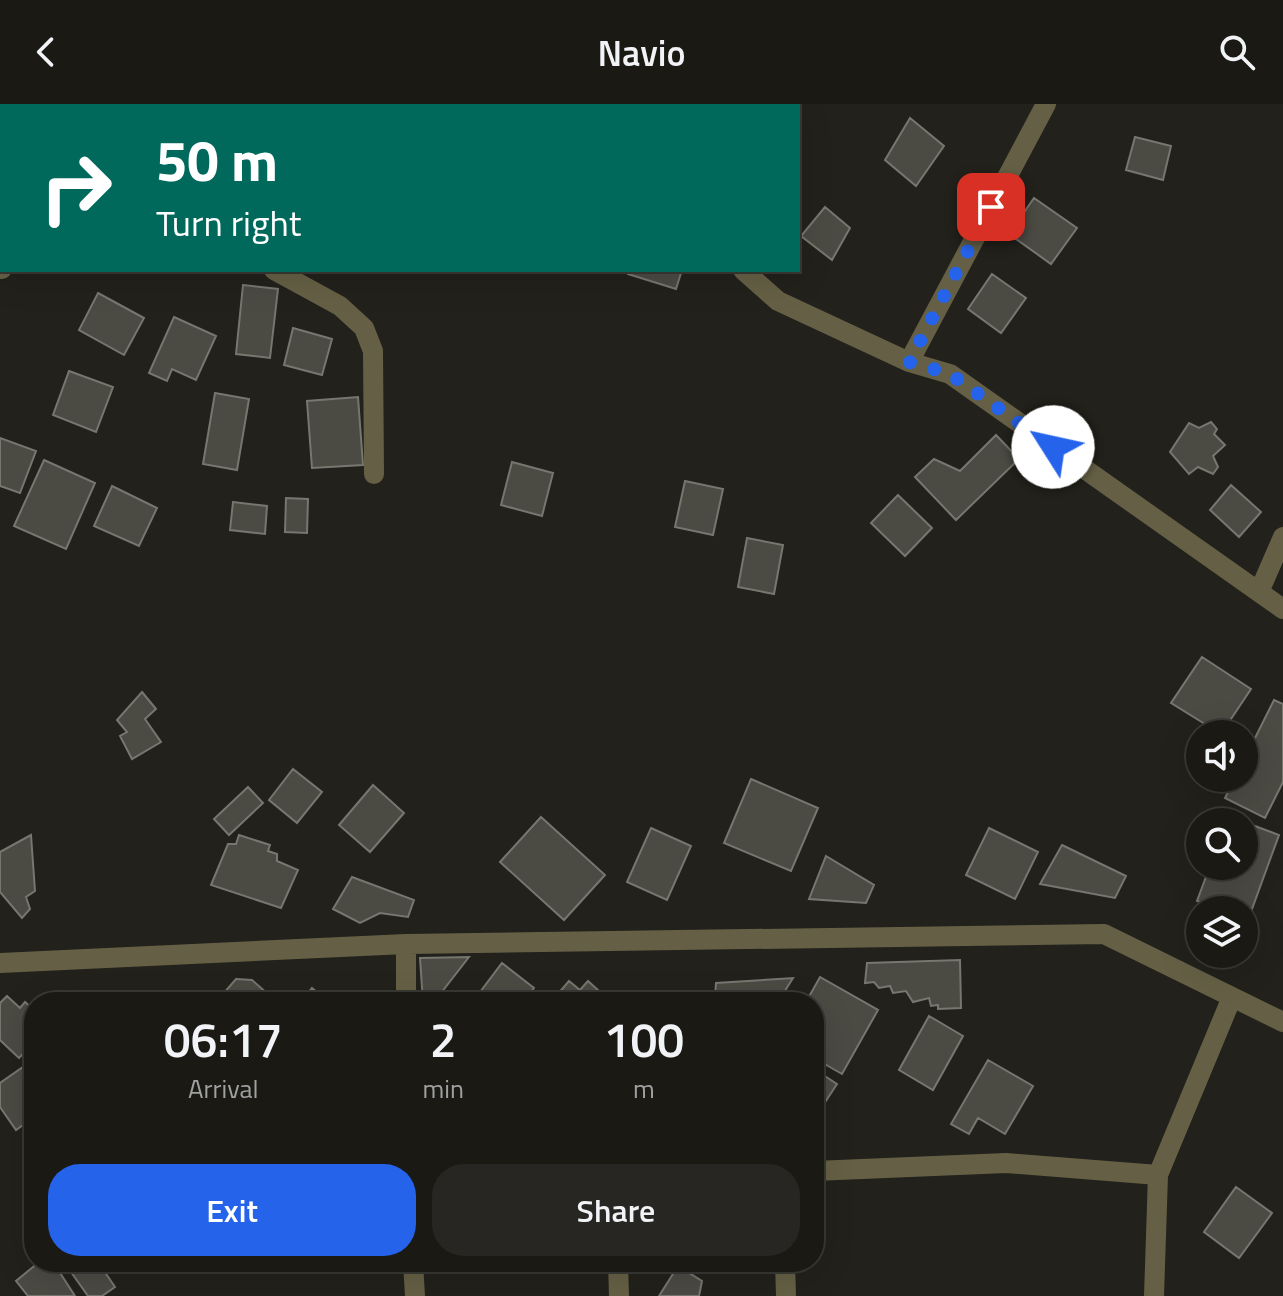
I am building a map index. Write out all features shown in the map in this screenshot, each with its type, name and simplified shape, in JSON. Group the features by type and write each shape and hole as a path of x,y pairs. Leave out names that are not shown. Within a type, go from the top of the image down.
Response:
{"street":[{"path":"909,362 1046,104"},
{"path":"278,272 340,306 364,328 373,351 374,474"},
{"path":"745,272 778,301 909,362 950,374 1283,609"},
{"path":"1259,592 1283,537"},
{"path":"0,963 406,944 1104,934 1283,1022"},
{"path":"406,944 406,992"},
{"path":"1154,1296 1158,1175 1232,997"},
{"path":"824,1171 1006,1163 1158,1175"},
{"path":"414,1272 415,1296"},
{"path":"618,1272 619,1296"},
{"path":"785,1272 786,1296"}],"building":[{"path":"910,118 944,146 916,186 885,160"},
{"path":"1135,137 1171,146 1163,180 1126,170"},
{"path":"1034,198 1077,228 1051,264 1009,234"},
{"path":"825,207 850,228 832,260 801,236"},
{"path":"628,272 681,272 676,289"},
{"path":"992,274 1026,298 1001,333 968,309"},
{"path":"243,285 278,289 270,358 236,354"},
{"path":"98,293 144,318 124,355 79,330"},
{"path":"174,317 216,336 196,380 172,369 167,381 149,373"},
{"path":"293,328 332,339 322,375 284,365"},
{"path":"69,371 113,387 96,432 53,415"},
{"path":"215,393 249,399 237,470 203,464"},
{"path":"358,397 363,465 312,468 307,401"},
{"path":"1211,422 1217,429 1214,434 1225,445 1213,456 1218,467 1213,474 1198,467 1189,474 1170,452 1189,423 1199,428"},
{"path":"996,435 1019,459 956,520 915,477 934,459 960,471"},
{"path":"0,438 36,451 20,493 0,486"},
{"path":"44,460 95,483 66,549 14,526"},
{"path":"512,462 553,473 542,516 501,505"},
{"path":"685,481 723,489 713,535 675,527"},
{"path":"1231,485 1261,512 1239,537 1210,510"},
{"path":"112,486 157,508 139,546 94,526"},
{"path":"898,495 932,528 905,556 871,523"},
{"path":"286,498 308,499 307,533 285,532"},
{"path":"233,502 267,506 265,534 230,530"},
{"path":"747,538 783,545 774,594 738,587"},
{"path":"1202,657 1251,689 1230,720 1198,720 1171,703"},
{"path":"142,692 156,709 145,719 161,742 132,759 120,736 127,732 117,720"},
{"path":"1274,700 1283,704 1283,782 1265,818 1258,814 1258,808 1245,808 1225,798 1228,792 1258,792 1258,732"},
{"path":"293,769 322,792 297,823 269,800"},
{"path":"751,779 818,808 791,871 724,843"},
{"path":"373,785 404,813 370,852 339,825"},
{"path":"248,787 263,803 229,835 214,819"},
{"path":"541,817 605,875 564,920 500,862"},
{"path":"1258,827 1279,835 1257,896 1199,896 1205,880 1258,880"},
{"path":"651,828 691,846 667,900 627,882"},
{"path":"989,828 1038,852 1015,899 966,875"},
{"path":"31,835 35,891 26,897 30,909 22,918 0,892 0,852"},
{"path":"239,835 270,845 268,851 277,854 277,861 298,870 281,908 211,885 228,844 236,844"},
{"path":"1062,845 1126,876 1115,898 1040,884"},
{"path":"826,856 874,885 866,903 809,899"},
{"path":"352,877 414,900 408,917 380,913 360,923 333,909"},
{"path":"469,957 442,992 422,992 420,958"},
{"path":"960,960 961,1008 938,1009 938,1005 931,1006 929,998 913,1002 906,991 893,993 890,986 879,988 874,982 865,983 867,963"},
{"path":"502,963 534,988 531,992 480,992"},
{"path":"820,977 878,1010 842,1074 824,1064 824,992 812,992"},
{"path":"793,978 784,992 715,992 716,983"},
{"path":"236,979 252,980 266,992 225,992"},
{"path":"569,981 580,990 588,981 600,992 560,992"},
{"path":"7,996 20,1008 24,1003 24,1053 19,1058 0,1040 0,1003"},
{"path":"929,1016 963,1036 933,1090 899,1070"},
{"path":"988,1060 1033,1086 1005,1134 978,1118 969,1134 951,1124"},
{"path":"24,1068 24,1124 16,1130 0,1107 0,1083"},
{"path":"824,1076 837,1084 824,1104"},
{"path":"1236,1187 1272,1213 1239,1258 1204,1232"},
{"path":"27,1272 59,1272 75,1296 28,1296 16,1281"},
{"path":"71,1272 105,1272 115,1287 102,1296 88,1296"},
{"path":"674,1272 688,1272 702,1281 699,1296 659,1296"}],"route":[{"path":"991,207 909,362 950,374 1053,447"}]}
